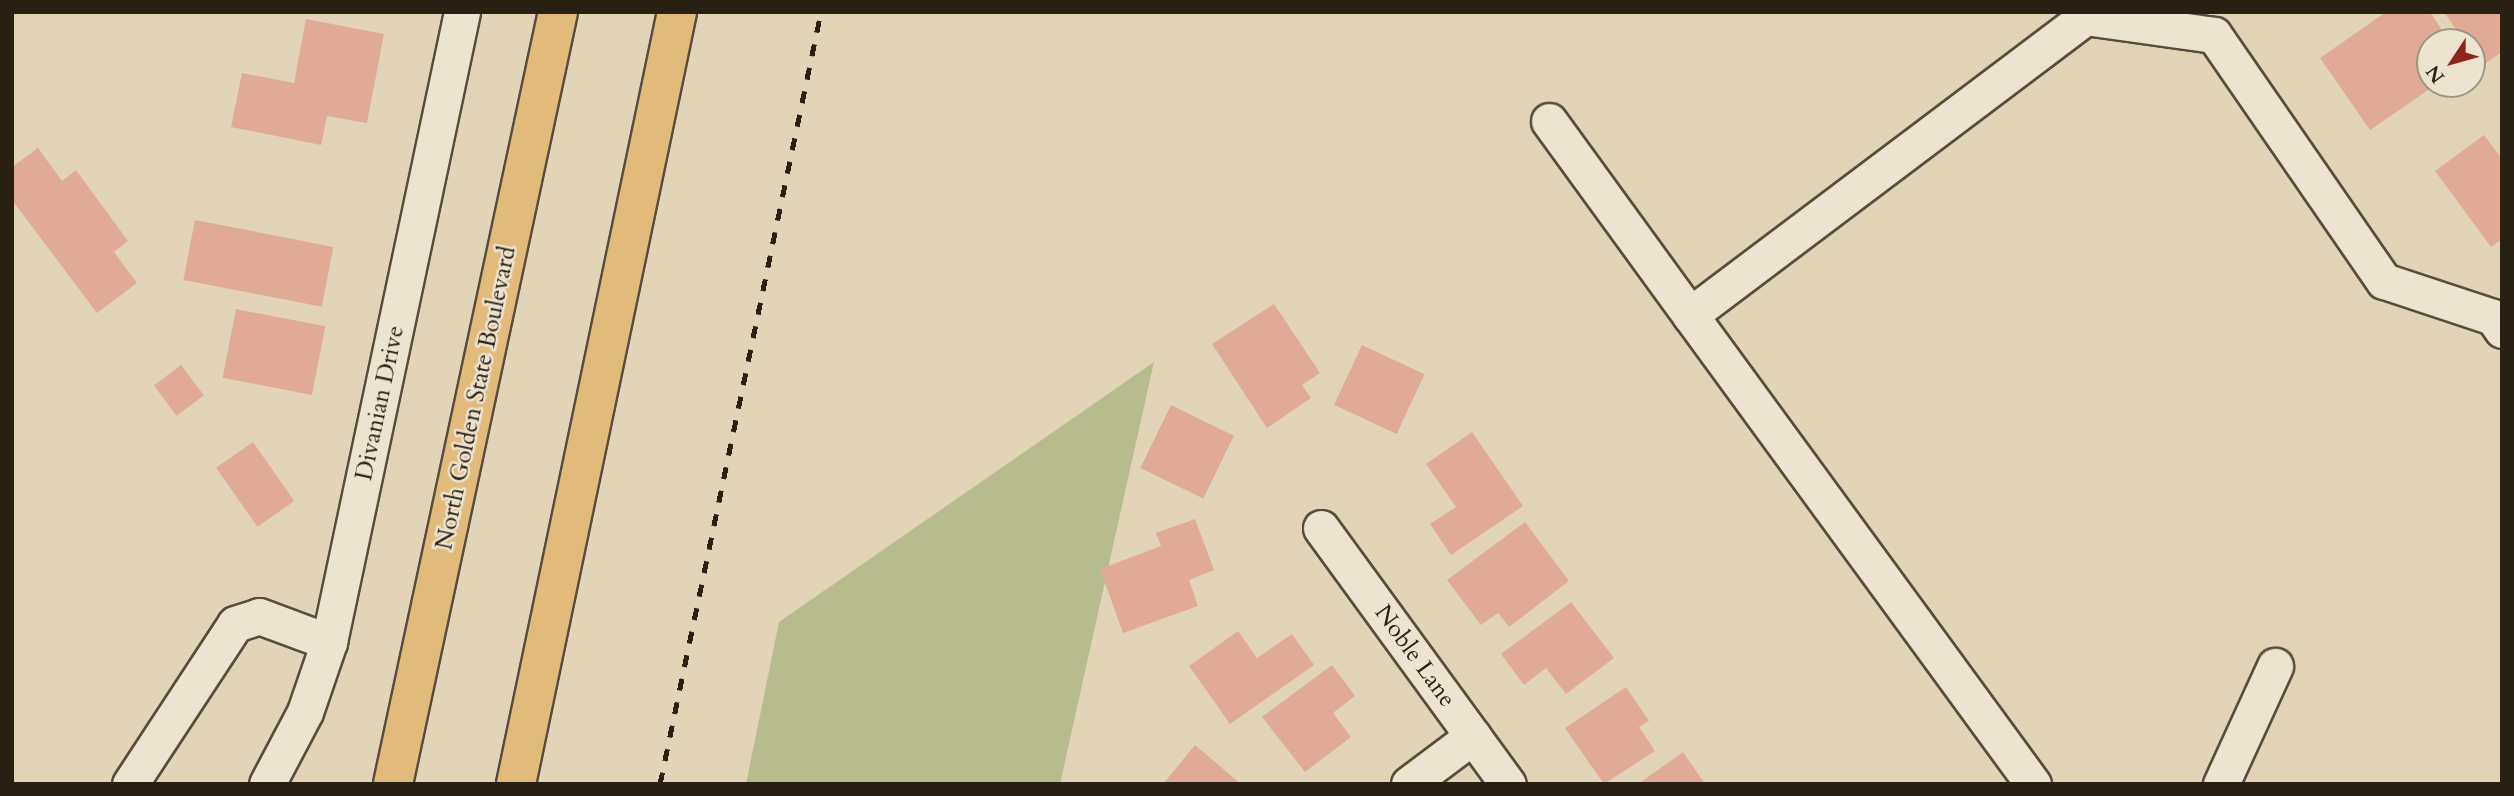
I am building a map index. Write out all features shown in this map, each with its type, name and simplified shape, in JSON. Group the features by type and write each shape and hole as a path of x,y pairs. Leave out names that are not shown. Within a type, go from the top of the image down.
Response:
{"main road":[{"name":"North Golden State Boulevard","path":"393,784 558,12"},
{"path":"516,784 677,12"},
{"path":"367,784 436,458 473,410"}],"street":[{"name":"Divanian Drive","path":"267,784 304,712 329,642 462,12"},
{"path":"1690,315 2089,15 2214,35 2384,281 2493,317 2502,330"},
{"path":"1549,121 2033,784"},
{"name":"Noble Lane","path":"1321,528 1508,784"},
{"path":"130,784 235,624 258,616 329,642"},
{"path":"2221,784 2275,666"},
{"path":"1409,784 1473,736"}],"green space":[{"path":"1154,362 1060,784 746,784 779,622"}],"building":[{"path":"2386,12 2430,12 2441,28 2416,28 2417,98 2370,130 2320,58"},
{"path":"2444,12 2502,12 2502,52 2486,63 2486,28 2455,28"},
{"path":"306,19 384,34 367,123 327,116 321,145 231,127 242,73 294,83"},
{"path":"2484,135 2502,159 2502,239 2491,247 2435,171"},
{"path":"38,148 62,181 76,170 128,241 114,252 137,283 97,313 12,200 12,167"},
{"path":"195,220 333,247 322,307 183,280"},
{"path":"1274,304 1320,373 1302,385 1311,398 1267,428 1212,344"},
{"path":"236,309 325,326 312,395 223,378"},
{"path":"1362,345 1425,374 1397,434 1334,405"},
{"path":"181,365 204,395 177,416 154,385"},
{"path":"1171,405 1234,436 1203,499 1140,468"},
{"path":"1472,432 1523,506 1451,555 1430,524 1456,507 1426,464"},
{"path":"253,442 294,501 257,527 216,468"},
{"path":"1195,519 1214,570 1189,580 1198,606 1123,633 1100,569 1161,546 1156,533"},
{"path":"1525,522 1569,581 1509,627 1498,613 1481,625 1447,580"},
{"path":"1571,602 1614,658 1566,694 1546,668 1524,685 1501,654"},
{"path":"1238,631 1257,658 1292,634 1314,665 1230,724 1189,666"},
{"path":"1332,665 1355,696 1333,713 1351,737 1305,772 1262,717"},
{"path":"1626,687 1649,721 1639,727 1655,751 1604,784 1565,728"},
{"path":"1195,745 1241,784 1163,784"},
{"path":"1683,752 1705,784 1638,784"}],"railway":[{"path":"660,784 821,12"}]}
